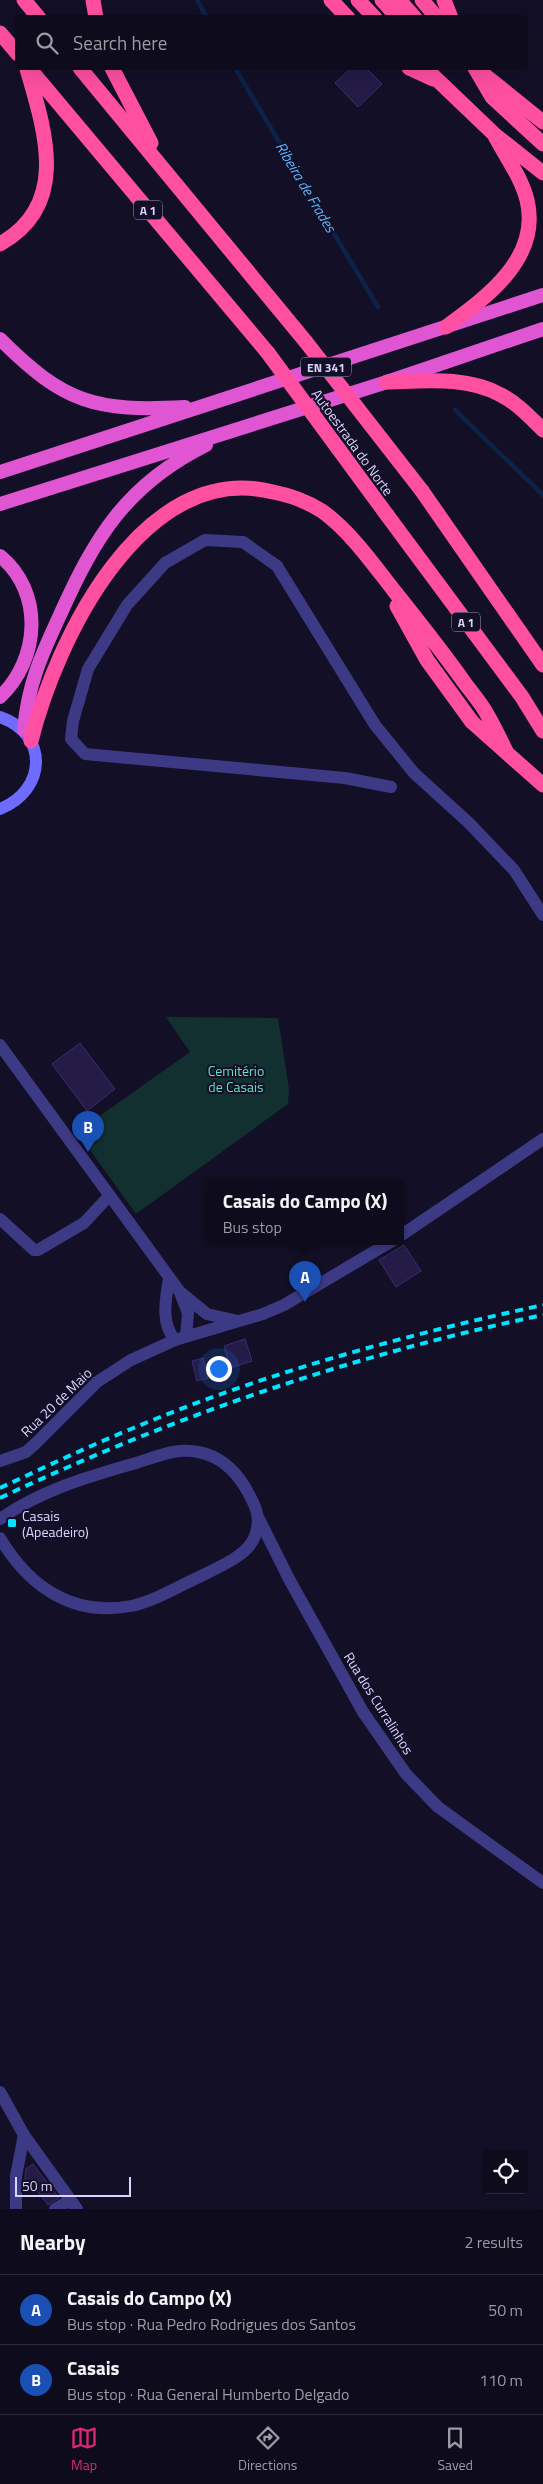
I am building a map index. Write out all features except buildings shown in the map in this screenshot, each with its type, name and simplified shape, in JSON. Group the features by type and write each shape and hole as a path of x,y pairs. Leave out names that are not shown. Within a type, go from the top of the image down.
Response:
{"highway":[{"path":"24,0 36,15"},
{"path":"93,0 96,15"},
{"path":"332,0 345,15"},
{"path":"358,0 372,15"},
{"path":"382,0 395,15"},
{"path":"399,0 412,15"},
{"path":"422,0 434,15"},
{"path":"444,0 450,15"},
{"path":"0,33 15,50"},
{"path":"0,244 12,238 31,218 46,185 48,155 43,126 29,70"},
{"name":"Autoestrada do Norte","path":"30,70 268,353 522,697 543,731"},
{"name":"Autoestrada do Norte","path":"82,70 306,342 422,491 543,665"},
{"path":"113,70 164,169"},
{"path":"414,70 439,81"},
{"path":"427,70 494,134 543,174"},
{"path":"432,70 439,81"},
{"path":"477,70 492,97 543,144"},
{"path":"478,70 543,122"},
{"path":"446,327 482,300 502,280 514,266 523,248 527,233 529,214 527,199 520,179 494,134"},
{"name":"EN 341","path":"0,472 543,296"},
{"name":"EN 341","path":"0,504 387,382 543,329"},
{"path":"0,339 29,368 53,386 80,399 109,407 144,410 206,406"},
{"path":"387,382 436,380 483,388 502,395 522,410 543,430"},
{"path":"28,736 26,702 32,679 81,568 97,539 117,513 140,489 164,469 240,428"},
{"path":"28,736 66,646 91,597 113,565 144,532 166,514 199,496 228,488 257,488 286,495 321,511 348,534 377,569 426,660 472,722 543,785"},
{"path":"0,556 10,564 25,587 32,611 32,634 28,654 17,676 0,697"}],"main road":[{"path":"0,717 12,721 28,736 36,754 36,769 32,783 24,794 12,804 0,809"}],"street":[{"path":"390,787 345,778 85,754 71,739 73,721 88,668 127,605 165,563 205,540 243,542 277,566 375,725 414,773 469,822 514,870 543,915"},
{"path":"0,1045 180,1292 207,1314 238,1321"},
{"path":"404,1233 543,1139"},
{"path":"0,1219 34,1250 38,1250 84,1223 109,1196"},
{"name":"Rua 20 de Maio","path":"0,1461 26,1452 96,1382 114,1369 181,1338 263,1314 290,1302 385,1245"},
{"path":"169,1278 165,1315 168,1329 181,1338 188,1313 180,1292"},
{"name":"Rua dos Curralinhos","path":"0,1519 39,1496 73,1481 177,1451 198,1452 218,1458 236,1472 252,1499 288,1579 383,1744 406,1774 438,1807 543,1883"},
{"path":"0,1538 17,1565 35,1583 58,1598 80,1605 106,1608 132,1606 162,1594 224,1564 242,1552 254,1539 260,1519"},
{"path":"0,2092 24,2135 74,2205 55,2209"},
{"path":"16,2209 16,2176 24,2135"}],"green space":[{"name":"Cemitério de Casais","path":"166,1017 278,1018 289,1089 288,1104 136,1214 77,1132 190,1052"}],"waterway":[{"name":"Ribeira de Frades","path":"197,0 205,15"},
{"name":"Ribeira de Frades","path":"236,70 378,307"},
{"name":"Ribeira de Frades","path":"455,410 543,495"}],"railway":[{"path":"0,1488 115,1436 180,1409 231,1391 386,1343 543,1305"},
{"path":"0,1498 132,1440 266,1390 403,1349 543,1315"}],"place":[{"name":"Casais","path":"88,1152"},
{"name":"Casais do Campo (X)","path":"305,1302"},
{"name":"Casais (Apeadeiro)","path":"12,1523"}]}
